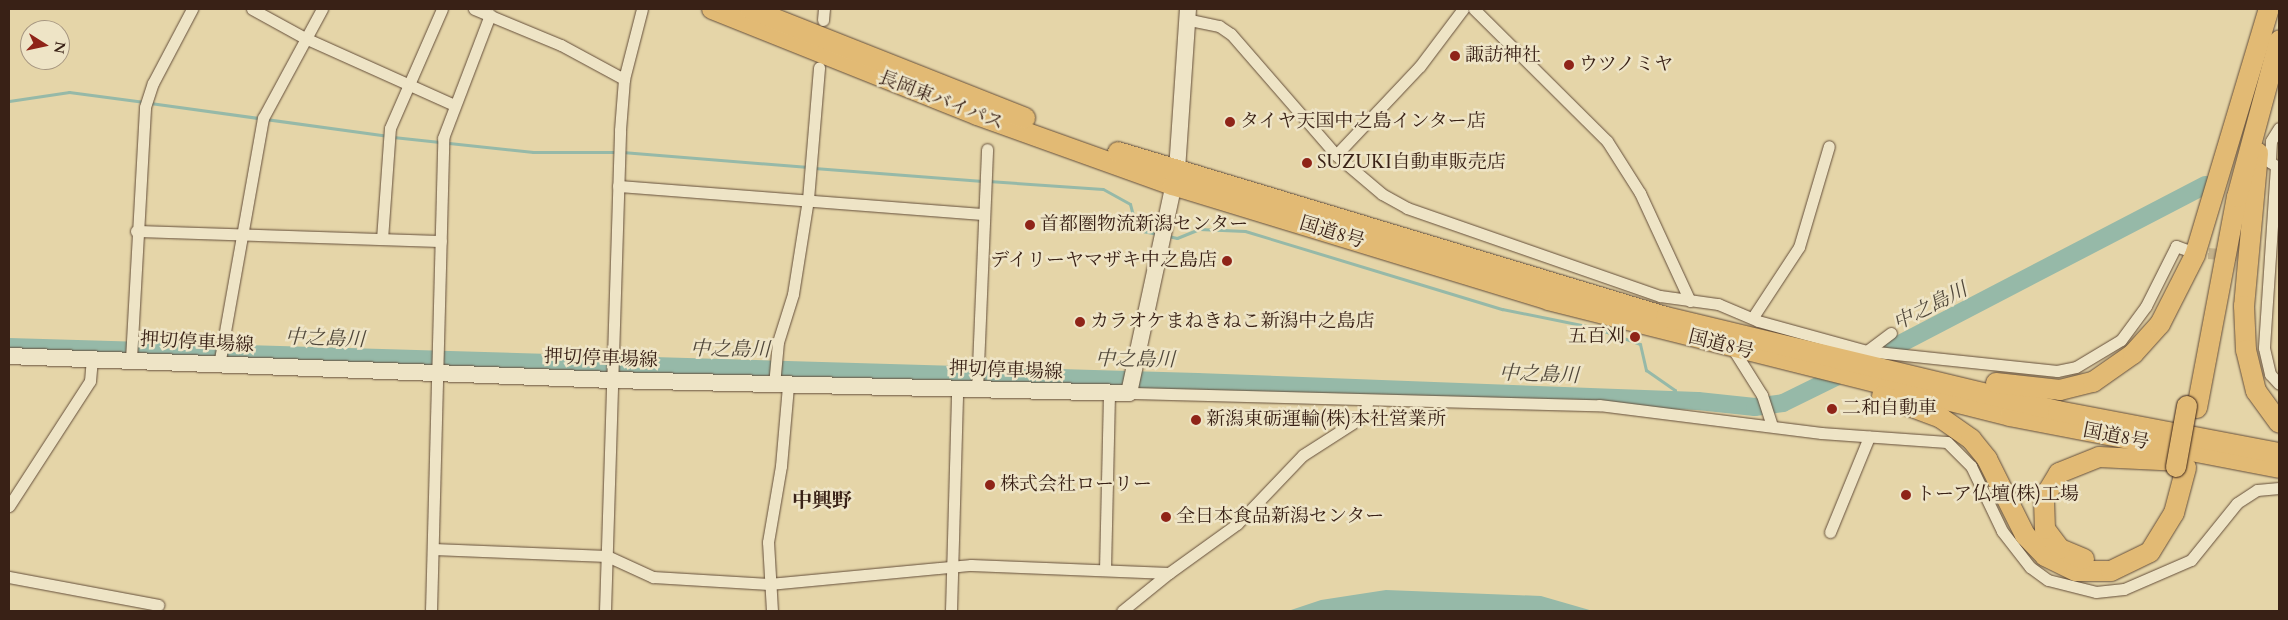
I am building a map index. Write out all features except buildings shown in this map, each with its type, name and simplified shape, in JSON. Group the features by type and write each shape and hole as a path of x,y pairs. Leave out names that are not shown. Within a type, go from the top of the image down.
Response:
{"highway":[{"name":"長岡東バイパス","path":"712,9 977,115 1175,177"},
{"name":"長岡東バイパス","path":"750,9 1175,177"},
{"path":"1865,371 2043,390 2076,387 2108,375 2152,334 2174,303 2195,255 2269,9"},
{"path":"2192,407 2237,197 2279,41"},
{"path":"1865,371 1926,412 1962,431 1987,459 2035,547 2052,561 2076,571 2111,571 2150,552 2174,513 2248,84"},
{"path":"2262,102 2244,321 2256,391 2279,423"},
{"name":"国道8号","path":"1175,177 1548,283 1827,369"},
{"name":"国道8号","path":"1175,177 1548,300 1741,351 1827,369 1865,371 2058,411 2279,453"},
{"name":"国道8号","path":"1865,371 2075,430 2279,468"},
{"path":"2181,467 2160,519 2131,550 2110,558 2085,560 2060,549 2049,538 2043,524 2047,491 2059,473 2078,462 2099,457 2144,458 2279,473"}],"main road":[{"path":"1129,394 1175,177 1189,14"},
{"name":"押切停車場線","path":"9,356 131,359 219,365 438,374 614,371 781,385 1129,394"}],"street":[{"path":"131,359 136,231 145,107 153,83 192,9"},
{"path":"252,9 305,38 454,105"},
{"path":"219,365 245,233 263,118 322,9"},
{"path":"382,239 387,144 408,84 442,9"},
{"path":"474,9 561,45 624,79"},
{"path":"605,611 614,371 618,186 624,79 642,9"},
{"path":"1336,155 1420,66 1463,9"},
{"path":"1474,9 1607,141 1640,193 1690,301"},
{"path":"1189,14 1219,26 1231,34 1336,155 1382,194 1407,208 1554,262 1680,302 1690,301 1718,304 1752,317 1865,371 2057,371 2076,367 2121,340 2146,306 2176,246 2190,251"},
{"path":"431,611 443,138 454,105 490,15"},
{"path":"772,611 768,584 768,542 781,466 781,385 778,342 794,294 808,199 819,67"},
{"path":"2279,128 2271,141 2270,162 2276,166 2268,251 2264,348 2270,374 2279,384"},
{"path":"1752,317 1799,247 1829,146"},
{"path":"977,390 986,149"},
{"path":"618,186 808,199 983,214"},
{"path":"136,231 245,233 441,241"},
{"path":"2255,256 2268,251"},
{"path":"1548,283 1554,262"},
{"path":"1865,371 1891,333"},
{"path":"1741,351 1772,425"},
{"path":"9,506 90,381 92,359"},
{"path":"951,611 957,390"},
{"path":"1105,570 1109,394"},
{"path":"1129,394 1599,405 1869,437 1947,442 1956,447 1971,466 2010,544 2030,567 2048,580 2096,592 2124,589 2191,560 2237,503 2257,490 2279,488"},
{"path":"1122,611 1169,573 1236,524 1303,455 1364,416 1368,400"},
{"path":"1830,532 1869,437"},
{"path":"432,549 607,556 653,577 768,584 953,567 1169,573"},
{"path":"9,577 158,605"}],"shaded area":[{"path":"1386,590 1541,596 1593,611 1288,611 1321,600"}],"waterway":[{"path":"9,101 69,92 144,102"},
{"path":"150,103 387,136"},
{"path":"393,137 533,152 616,152"},
{"path":"622,152 808,167"},
{"path":"814,168 982,181"},
{"path":"988,181 1103,189 1130,204 1137,230 1157,234"},
{"name":"中之島川","path":"1871,359 2205,185"},
{"path":"1168,236 1177,238 1199,229 1245,231 1502,309 1596,328 1640,344 1646,370 1675,390 1674,403"},
{"name":"中之島川","path":"9,347 1197,382 1698,401 1755,407 1783,403 1848,371"}],"tunnel":[{"path":"2192,252 2253,256"}],"place":[{"name":"諏訪神社","path":"1455,56"},
{"name":"ウツノミヤ","path":"1569,65"},
{"name":"タイヤ天国中之島インター店","path":"1230,122"},
{"name":"SUZUKI自動車販売店","path":"1307,163"},
{"name":"首都圏物流新潟センター","path":"1030,225"},
{"name":"デイリーヤマザキ中之島店","path":"1227,261"},
{"name":"カラオケまねきねこ新潟中之島店","path":"1080,322"},
{"name":"五百刈","path":"1635,337"},
{"name":"二和自動車","path":"1832,409"},
{"name":"新潟東砺運輸(株)本社営業所","path":"1196,420"},
{"name":"株式会社ローリー","path":"990,485"},
{"name":"トーア仏壇(株)工場","path":"1906,495"},
{"name":"全日本食品新潟センター","path":"1166,517"}],"district":[{"name":"中興野","path":"822,500"}]}
